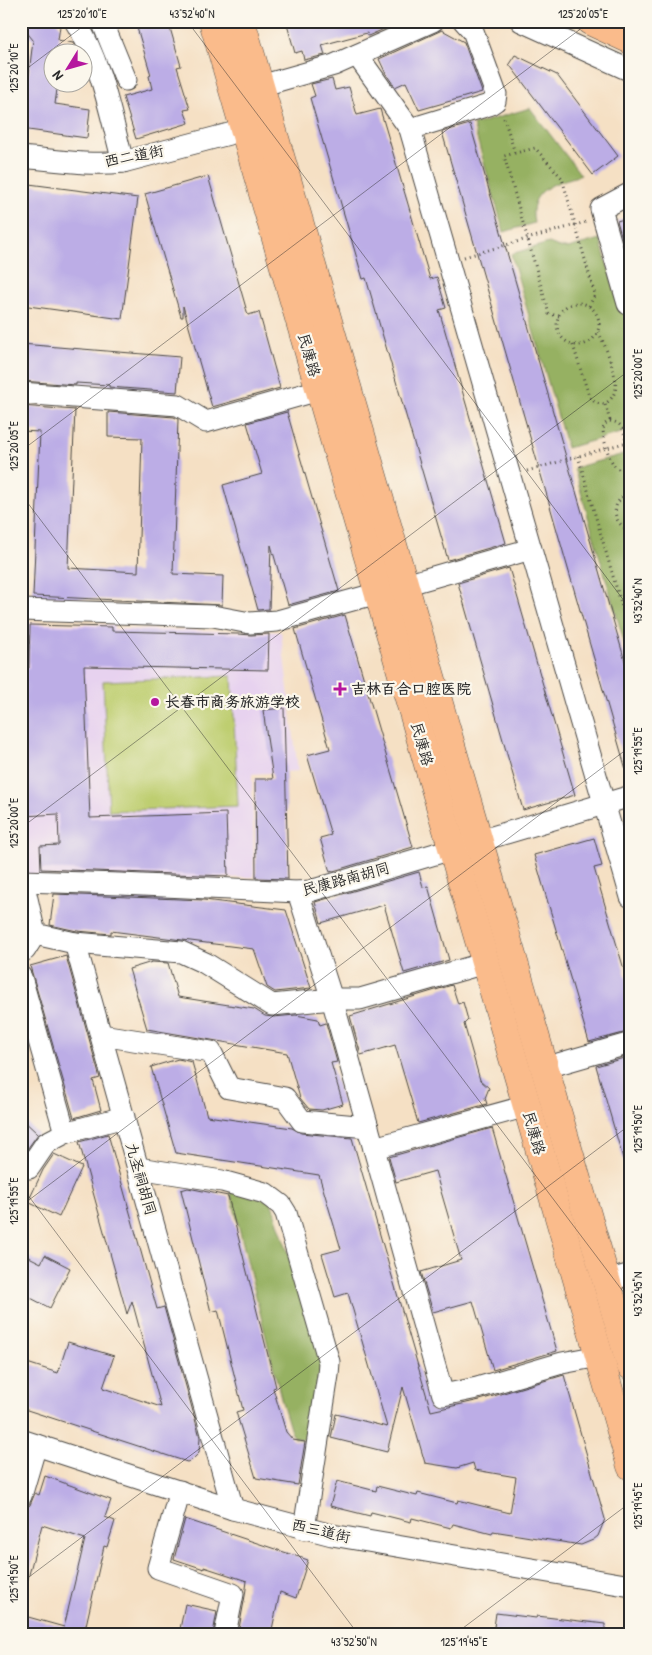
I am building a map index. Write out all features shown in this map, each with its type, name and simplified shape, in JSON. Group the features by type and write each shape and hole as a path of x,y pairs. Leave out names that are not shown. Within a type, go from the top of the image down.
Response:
{"main road":[{"name":"民康路","path":"213,21 631,1466"},
{"name":"民康路","path":"241,21 544,1068 618,1277 631,1366"},
{"path":"590,21 631,40"}],"street":[{"path":"75,21 90,48 100,75 123,162"},
{"path":"102,21 126,80"},
{"path":"260,86 334,65 433,21"},
{"path":"410,129 489,105 496,101 496,94 473,31 464,21"},
{"path":"521,21 631,71"},
{"path":"356,56 410,129 631,897"},
{"name":"西二道街","path":"21,157 88,163 123,162 244,130"},
{"path":"628,304 601,209 631,193"},
{"path":"21,393 178,405 206,422 319,390"},
{"path":"405,585 531,549"},
{"path":"21,610 213,616 250,623 277,621 378,593"},
{"name":"民康路南胡同","path":"21,881 310,891 631,796"},
{"path":"21,881 26,894 35,934 25,950 21,952"},
{"path":"298,892 332,999 443,1395 477,1388 562,1363 599,1356"},
{"path":"35,934 75,943 181,952 205,963 272,1005 332,999 360,999 485,963"},
{"name":"九圣祠胡同","path":"75,943 233,1509"},
{"path":"21,977 65,1133"},
{"path":"101,1034 210,1052 229,1088 285,1098 302,1121 368,1127"},
{"path":"544,1068 631,1044"},
{"path":"374,1148 527,1106"},
{"path":"21,1163 29,1168 46,1143 65,1133 124,1117"},
{"path":"138,1168 222,1181 265,1193 281,1205 286,1212 329,1362 304,1528"},
{"path":"21,1496 28,1442"},
{"name":"西三道街","path":"28,1442 233,1509 332,1535 631,1586"},
{"path":"180,1491 158,1568 233,1594 225,1634"}],"path":[{"path":"496,101 503,113 515,153"},
{"path":"560,316 548,314 504,156 534,148 562,178 595,295 589,306"},
{"path":"448,261 603,217"},
{"path":"575,304 589,306 598,318 598,332 588,343 573,345 566,342 561,336 558,329 560,316 563,310 575,304"},
{"path":"573,345 589,396 598,404 605,404 616,389 616,382 604,343 598,332"},
{"path":"605,404 610,421"},
{"path":"610,421 620,424 629,442 631,461 628,466 623,468 618,469 613,466 606,448 603,429 605,424 610,421"},
{"path":"510,476 629,442"},
{"path":"578,456 631,638"},
{"path":"623,468 630,492 618,500 615,515 622,527 631,531"}],"shaded area":[{"name":"长春市商务旅游学校","path":"21,623 114,625 114,629 281,632 298,771 252,774 254,877 151,881 24,875 21,816"}],"green space":[{"path":"530,108 581,175 553,185 539,195 533,212 534,223 504,232 473,125"},
{"path":"600,239 621,313 629,311 631,315 631,430 567,448 511,254 549,243 568,248"},
{"path":"631,452 631,666 574,468"},
{"path":"232,676 238,806 109,811 103,681"},
{"path":"230,1191 271,1201 323,1360 312,1441 295,1438 291,1432"}],"building":[{"path":"21,21 56,21 60,26 58,40 68,42 42,42 42,92 57,92 55,104 90,109 87,138 21,129 21,82 28,82 33,40 21,25"},
{"path":"135,21 168,21 181,66 177,67 190,109 184,110 189,123 136,139 123,97 152,89 149,76 151,75"},
{"path":"286,21 402,21 368,36 367,33 322,45 325,55 304,60 302,51 295,53"},
{"path":"442,30 464,42 482,92 419,110 406,82 395,87 379,59"},
{"path":"515,55 557,75 618,156 593,175 509,64"},
{"path":"332,79 335,90 349,87 357,115 380,109 430,279 437,277 446,308 439,310 506,543 448,560 366,278 363,279 310,98 315,96 311,84"},
{"path":"470,124 631,682 631,773 627,773 442,132"},
{"path":"208,176 248,315 259,312 280,388 212,407 183,306 183,317 181,317 145,194"},
{"path":"21,183 138,198 122,319 21,305"},
{"path":"631,217 631,268 617,221"},
{"path":"21,344 180,357 177,392 109,387 109,385 21,381"},
{"path":"21,406 75,410 68,568 138,572 142,438 108,437 108,412 174,417 178,419 173,574 223,576 222,605 33,596 40,432 21,431"},
{"path":"287,412 339,591 288,605 271,545 269,609 258,610 223,485 262,474 247,423"},
{"path":"509,568 575,795 523,810 458,583"},
{"name":"吉林百合口腔医院","path":"345,615 413,847 330,872 320,838 331,835 307,755 330,749 295,629"},
{"path":"30,625 112,627 112,631 269,634 268,670 84,666 90,818 226,813 228,876 41,869 40,846 59,845 58,814 24,816 21,744 21,669 29,668"},
{"path":"284,708 288,879 256,878 255,779 273,779 263,710"},
{"path":"594,838 602,866 594,868 631,993 631,1031 589,1042 534,855"},
{"path":"419,872 423,887 428,886 449,960 404,973 384,905 321,923 315,902"},
{"path":"54,894 204,900 286,910 311,988 275,992 267,987 254,949 111,931 111,934 77,931 50,925"},
{"path":"66,956 100,1078 93,1080 101,1110 74,1118 30,966"},
{"path":"152,962 168,963 178,997 254,1009 265,1016 296,1015 318,1019 320,1025 326,1023 337,1062 331,1063 343,1104 322,1110 309,1109 300,1098 287,1053 147,1029 129,969"},
{"path":"452,985 458,1004 463,1002 468,1020 464,1024 480,1080 489,1088 485,1098 487,1104 418,1123 395,1045 361,1055 350,1016"},
{"path":"631,1056 631,1172 627,1172 596,1066"},
{"path":"178,1059 192,1062 207,1116 292,1128 301,1133 352,1138 431,1411 480,1400 564,1375 605,1519 598,1536 581,1545 493,1531 492,1534 453,1524 451,1528 412,1518 411,1522 371,1512 370,1516 330,1506 337,1481 376,1491 377,1486 417,1496 418,1493 457,1503 458,1500 510,1513 516,1477 475,1470 473,1463 457,1468 425,1463 403,1387 387,1452 331,1438 336,1414 387,1427 348,1293 335,1297 322,1254 341,1249 319,1175 176,1153 151,1067"},
{"path":"21,1118 38,1134 25,1152 21,1151"},
{"path":"492,1128 557,1351 493,1370 473,1301 433,1312 421,1272 461,1260 435,1171 396,1182 389,1157"},
{"path":"108,1134 157,1309 164,1307 200,1437 199,1453 187,1462 21,1408 21,1361 58,1373 68,1342 114,1356 103,1388 161,1407 132,1301 127,1314 79,1142"},
{"path":"54,1154 82,1167 59,1217 28,1202 43,1170"},
{"path":"188,1188 228,1196 276,1387 273,1388 286,1432 293,1440 305,1442 298,1485 256,1478 236,1412 243,1410 218,1310 211,1312 181,1190"},
{"path":"21,1253 41,1263 45,1255 70,1268 50,1308 21,1293"},
{"path":"45,1476 111,1500 105,1517 115,1521 107,1547 104,1546 84,1634 21,1634 21,1615 64,1627 85,1539 42,1525 26,1586 21,1585 21,1518 25,1508 30,1505 35,1493 39,1495"},
{"path":"185,1519 308,1560 296,1598 280,1592 271,1634 238,1634 247,1581 174,1559"},
{"path":"185,1604 217,1611 213,1634 179,1634"},
{"path":"496,1613 605,1624 605,1634 493,1634"}],"place":[{"name":"吉林百合口腔医院","path":"340,689"},
{"name":"长春市商务旅游学校","path":"155,702"}]}
